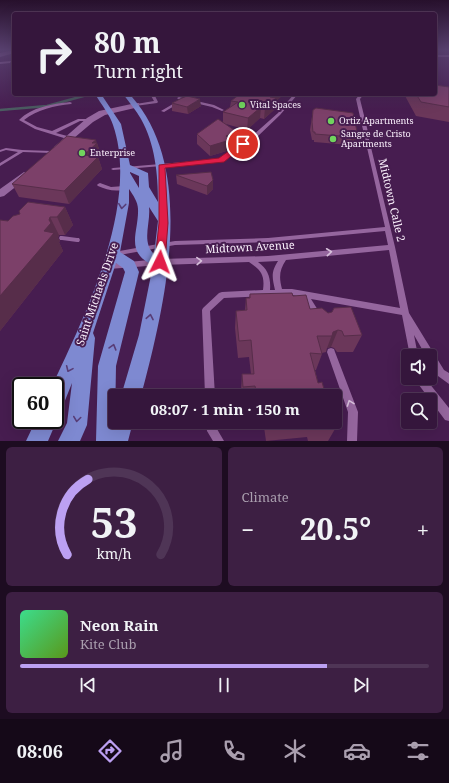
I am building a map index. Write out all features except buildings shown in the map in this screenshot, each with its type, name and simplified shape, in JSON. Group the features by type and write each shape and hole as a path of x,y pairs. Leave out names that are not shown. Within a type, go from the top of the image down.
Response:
{"main road":[{"name":"Saint Michaels Drive","path":"64,381 89,325 111,260 119,227 122,175 120,132 111,110 100,96"},
{"path":"128,96 136,105 151,130 161,167 164,223 160,245 160,262 141,363 133,389"},
{"path":"122,175 144,175 144,187 164,223"},
{"path":"122,175 144,208 141,232 142,249 152,259 160,262"},
{"path":"107,441 107,366 132,272 129,265 111,260"},
{"path":"69,441 76,425 89,325"},
{"path":"37,441 43,429"},
{"path":"117,441 121,429"}],"street":[{"path":"41,161 90,120 111,110 136,105"},
{"path":"0,194 30,170"}],"lane":[{"path":"136,105 156,102 153,96"},
{"path":"100,185 110,189 122,175 161,167 221,160 254,137 279,114 294,96"},
{"name":"Midtown Calle 2","path":"360,96 358,99 392,246 412,349"},
{"path":"179,98 213,106 222,110"},
{"path":"184,102 164,112 179,102 190,101"},
{"path":"69,138 36,128 21,120 25,116 56,104 70,103"},
{"path":"52,133 79,120 90,120"},
{"path":"366,133 393,136"},
{"path":"0,151 6,149 52,152"},
{"path":"0,159 22,151"},
{"path":"0,165 22,151"},
{"path":"0,170 22,151"},
{"name":"Midtown Avenue","path":"111,260 142,249 175,243 268,240 388,229"},
{"path":"62,238 77,240"},
{"name":"Midtown Avenue","path":"129,265 160,262 284,257 392,246"},
{"path":"279,292 275,274 277,266 284,257"},
{"path":"249,259 262,267 268,280 266,293"},
{"path":"210,389 206,310 222,295 279,292 292,292 404,312 441,373 449,379"},
{"path":"305,295 322,325"},
{"path":"331,352 353,412 352,441"},
{"path":"425,385 449,416"},
{"path":"212,429 219,441"}],"waterway":[{"path":"0,110 47,106 83,96"}],"place":[{"name":"Vital Spaces","path":"242,105"},
{"name":"Ortiz Apartments","path":"331,121"},
{"name":"Sangre de Cristo Apartments","path":"333,139"},
{"name":"Enterprise","path":"82,153"}],"route":[{"path":"160,262 160,245 164,223 161,167 221,160 243,144"}]}
